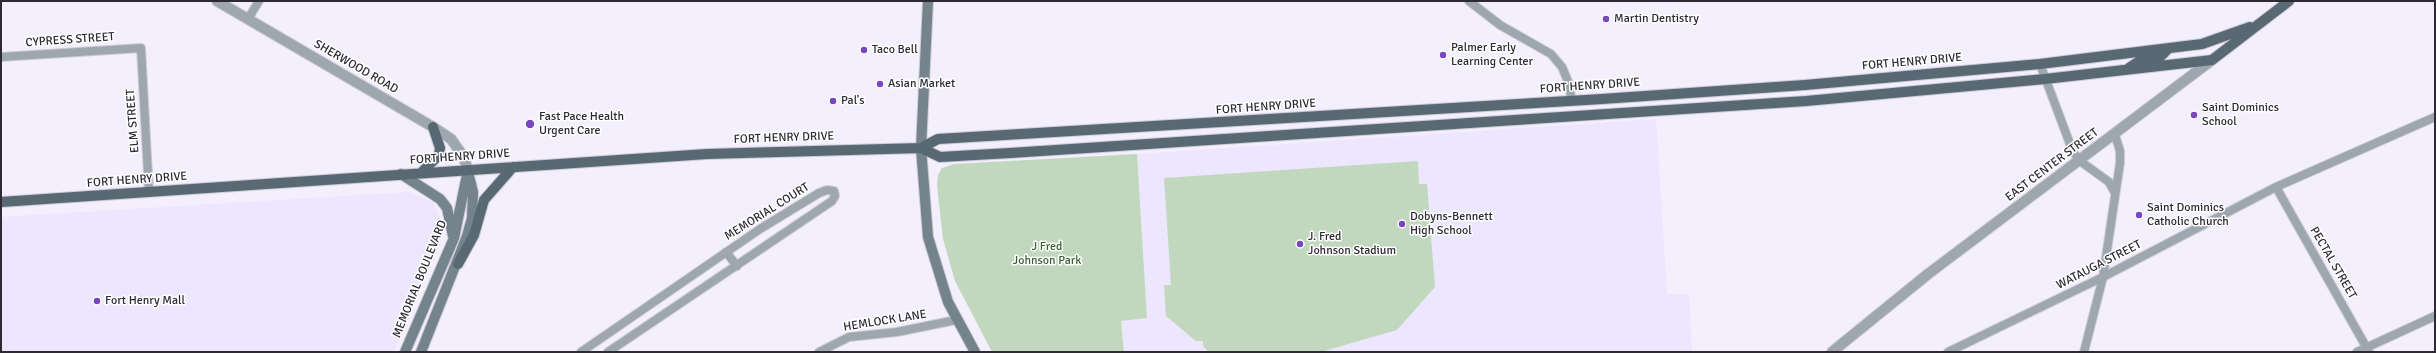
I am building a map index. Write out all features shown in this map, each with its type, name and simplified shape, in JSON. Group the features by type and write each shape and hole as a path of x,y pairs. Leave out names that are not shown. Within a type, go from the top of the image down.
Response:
{"main road":[{"path":"928,1 921,148 931,251 943,289 956,320 975,352"},
{"name":"EAST CENTER STREET","path":"2212,60 2289,1"},
{"name":"FORT HENRY DRIVE","path":"1,202 707,154 921,148 938,139 1805,85 2040,64 2202,44 2258,25"},
{"path":"2127,70 2141,60 2159,58 2169,48"},
{"name":"FORT HENRY DRIVE","path":"921,148 940,157 1806,101 2046,79 2212,60"},
{"path":"421,173 439,155 440,148 434,127"},
{"path":"420,352 458,264 474,235 484,200 513,167"},
{"path":"458,264 472,218 473,192 468,170"},
{"name":"MEMORIAL BOULEVARD","path":"405,352 454,238 468,170"},
{"path":"401,174 440,199 447,208 454,238"}],"street":[{"name":"SHERWOOD ROAD","path":"217,1 434,127 451,139 463,156 468,170"},
{"path":"248,19 259,1"},
{"path":"1469,1 1500,25 1551,54 1562,67 1570,86 1571,100"},
{"name":"CYPRESS STREET","path":"1,57 140,48"},
{"name":"ELM STREET","path":"140,48 149,192"},
{"name":"EAST CENTER STREET","path":"1832,352 1928,274 2115,135 2212,60"},
{"path":"2040,64 2073,152 2080,160 2109,182 2115,193"},
{"name":"WATAUGA STREET","path":"1948,352 2103,277 2276,186 2435,118"},
{"path":"2085,351 2103,277 2120,157 2115,135"},
{"name":"PECTAL STREET","path":"2276,186 2368,350"},
{"name":"MEMORIAL COURT","path":"581,352 726,252 819,193 828,190 834,191 835,196 832,201 790,227 737,266 608,352"},
{"path":"726,252 737,266"},
{"path":"2357,352 2368,350 2435,316"},
{"name":"HEMLOCK LANE","path":"819,352 849,337 897,332 956,320"}],"shaded area":[{"name":"Dobyns-Bennett High School","path":"1656,119 1667,294 1689,294 1692,352 1124,352 1121,321 1147,318 1137,154"},
{"name":"Fort Henry Mall","path":"410,192 433,202 445,227 443,236 394,352 1,352 1,217"}],"green space":[{"name":"J Fred Johnson Park","path":"1137,154 1147,318 1121,321 1124,352 992,352 955,281 943,239 937,186 938,175 942,168 954,164"},
{"name":"J. Fred Johnson Stadium","path":"1418,161 1419,184 1427,184 1435,287 1397,330 1324,351 1209,352 1203,346 1203,341 1196,341 1166,316 1164,285 1171,285 1164,178"}],"place":[{"name":"Martin Dentistry","path":"1606,19"},
{"name":"Taco Bell","path":"864,50"},
{"name":"Palmer Early Learning Center","path":"1443,55"},
{"name":"Asian Market","path":"880,84"},
{"name":"Pal's","path":"833,101"},
{"name":"Saint Dominics School","path":"2194,115"},
{"name":"Fast Pace Health Urgent Care","path":"530,124"},
{"name":"Saint Dominics Catholic Church","path":"2139,215"},
{"name":"Dobyns-Bennett High School","path":"1402,224"},
{"name":"J. Fred Johnson Stadium","path":"1300,244"},
{"name":"Fort Henry Mall","path":"97,301"}]}
